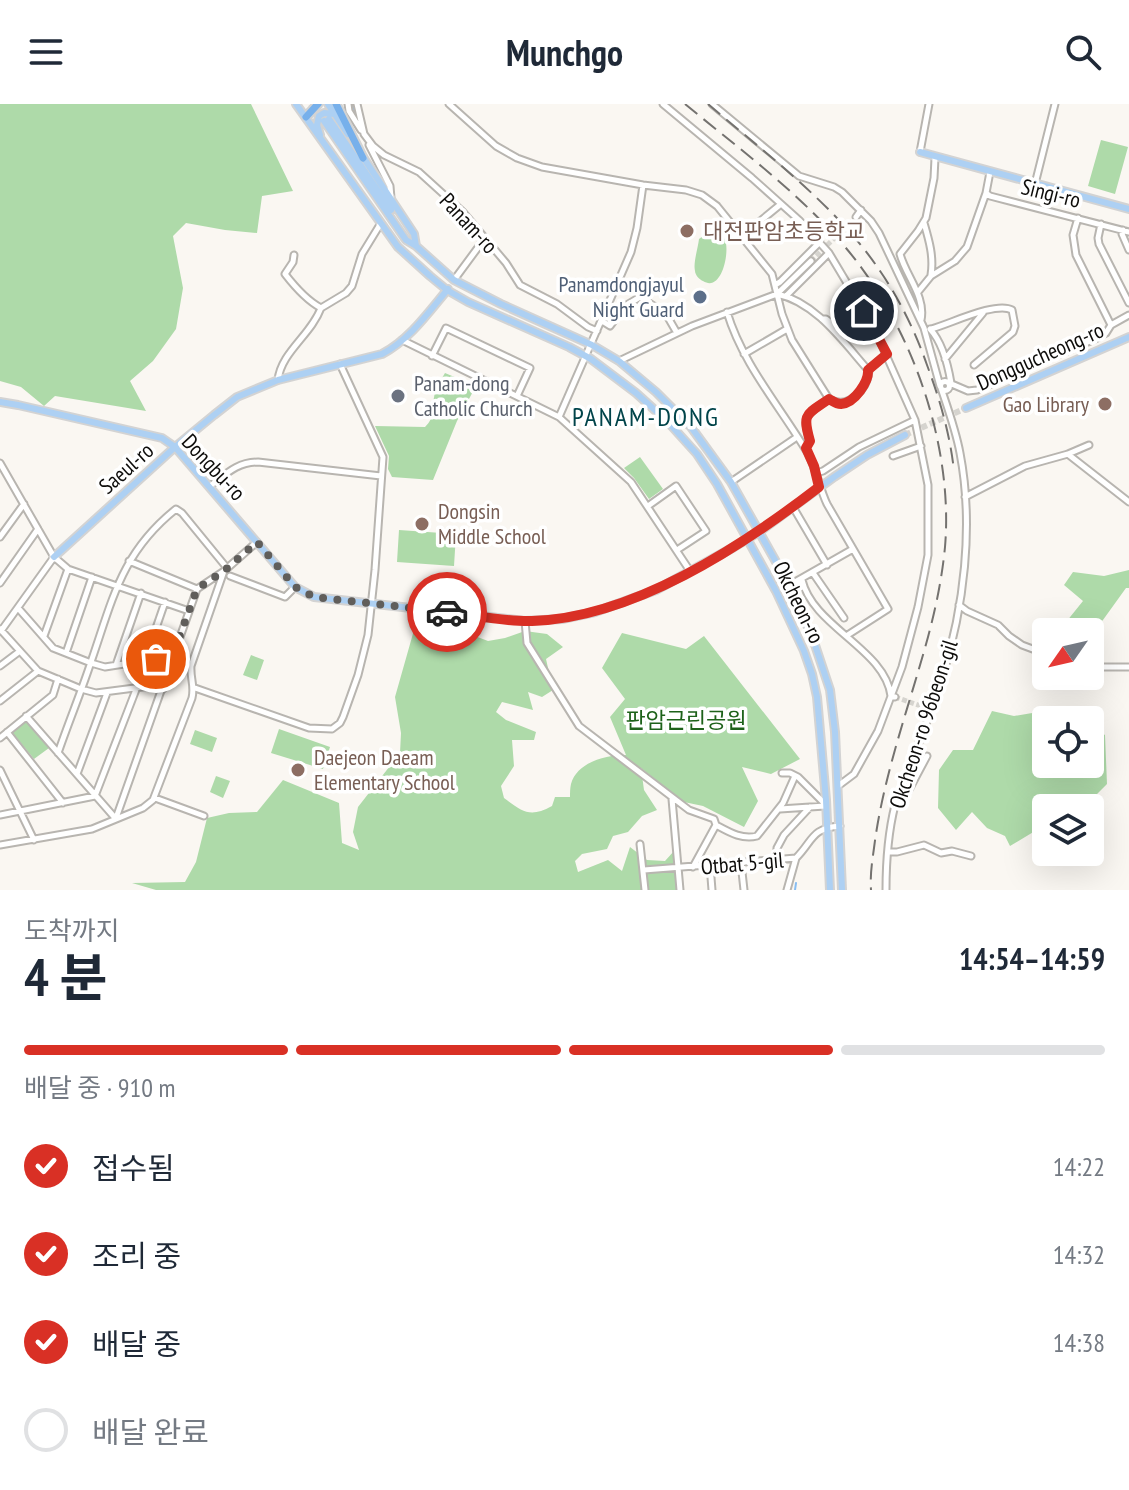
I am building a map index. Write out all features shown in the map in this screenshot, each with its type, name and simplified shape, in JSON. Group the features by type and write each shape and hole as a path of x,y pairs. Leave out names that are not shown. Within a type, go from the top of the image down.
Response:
{"highway":[{"path":"306,117 311,104"},
{"path":"306,117 318,104"},
{"path":"336,104 363,158"}],"main road":[{"name":"Okcheon-ro","path":"296,104 398,247 447,290 586,356 636,393 697,454 717,484 794,627 812,674 817,697 830,890"},
{"name":"Okcheon-ro","path":"328,104 329,118 363,158 414,234 416,246 454,280 592,345 619,361 691,427 731,482 798,604 830,690 835,732 842,890"},
{"path":"321,139 317,125 319,116 324,113 416,246"},
{"name":"Singi-ro","path":"920,152 1129,209"},
{"name":"Saeul-ro","path":"54,557 175,447 237,397 278,380 382,354 421,321 454,280"},
{"name":"Donggucheong-ro","path":"966,408 1129,337"},
{"name":"Dongbu-ro","path":"0,402 162,438 175,447 210,486 295,587"},
{"path":"295,587 314,597 525,621 562,619 595,612 656,590 747,539 867,455 905,435"}],"street":[{"path":"348,104 390,186 392,203"},
{"path":"357,104 365,136"},
{"path":"449,104 496,146 517,158 542,167 686,190 702,195 717,206 772,274 777,294 787,329 811,372 829,399 838,404 846,403 868,378 868,370 821,319 803,305 777,294"},
{"path":"663,104 781,204 829,253 887,354 915,420 928,485 928,555 918,607 893,696 878,731 854,774 838,786"},
{"path":"712,104 799,176 834,187 861,210 879,233 925,326 935,333 945,359 947,385"},
{"name":"Singi-ro","path":"920,152 929,104"},
{"path":"1035,184 1055,104"},
{"name":"Panam-ro","path":"365,136 384,155 419,172 462,211 506,263 520,285 557,304 597,331"},
{"path":"935,158 924,223 900,254 918,292 936,369 947,385 968,391 991,384 1097,338 1129,315"},
{"path":"918,292 931,276 955,261 967,247 990,172"},
{"path":"559,417 631,252 643,185"},
{"name":"Singi-ro","path":"986,193 1126,231"},
{"path":"742,236 781,204"},
{"path":"856,217 861,210"},
{"path":"1078,218 1073,235 1076,255 1111,325"},
{"path":"278,380 288,354 315,322 321,308 352,286 362,254 381,222"},
{"path":"924,223 933,264 931,276"},
{"path":"1102,223 1099,244 1129,303"},
{"path":"1126,231 1129,250"},
{"path":"454,280 485,238"},
{"path":"775,285 820,242"},
{"path":"786,296 829,253"},
{"path":"294,255 285,274 321,308"},
{"path":"619,361 677,333 777,294 811,261"},
{"path":"602,321 610,326 625,306 640,297 666,314 677,333"},
{"path":"821,319 834,325 844,324 858,302"},
{"path":"925,326 947,325 978,312 1010,308 1015,326 1013,332 974,365"},
{"path":"727,312 744,354 806,448 819,487 888,609 846,636"},
{"path":"945,359 984,312"},
{"path":"432,356 446,328 530,368 517,396"},
{"path":"744,354 787,329"},
{"path":"402,340 559,417 631,482 690,571"},
{"path":"868,370 887,354"},
{"path":"195,688 318,730 332,729 340,723 358,675 368,635 383,457 340,364"},
{"name":"Okcheon-ro 96beon-gil","path":"886,890 890,825 942,679 959,605 964,564 965,497 961,456 944,398 947,385"},
{"path":"806,448 810,441 804,424 806,417 829,399"},
{"path":"816,473 859,447 915,420"},
{"path":"731,482 797,437"},
{"path":"965,497 1025,466 1089,445"},
{"path":"893,456 921,446"},
{"path":"1068,454 1129,502"},
{"path":"210,486 245,462 381,476"},
{"path":"0,463 54,557 68,569 189,611"},
{"path":"0,477 8,476"},
{"path":"647,506 676,486 706,531 677,550"},
{"path":"0,537 24,504"},
{"path":"793,507 827,565"},
{"path":"58,753 117,585 129,561 152,532 176,509 225,570"},
{"path":"0,583 38,529"},
{"path":"116,819 197,589 257,542"},
{"name":"Okcheon-ro","path":"788,586 853,549"},
{"name":"Saeul-ro","path":"0,630 54,557"},
{"path":"129,561 197,589"},
{"path":"43,637 68,569"},
{"path":"0,845 92,829 143,808 155,798 195,688 191,666 225,570"},
{"path":"813,573 844,618"},
{"path":"230,576 285,597 295,587"},
{"path":"66,653 92,577"},
{"name":"Okcheon-ro","path":"802,580 810,598 830,622 884,673 893,696"},
{"path":"116,665 141,593"},
{"path":"798,604 810,598"},
{"path":"145,660 165,602"},
{"name":"Okcheon-ro 96beon-gil","path":"959,605 998,625 1009,636 1032,649"},
{"path":"18,608 53,648 91,663 105,667 156,659 170,663"},
{"path":"525,621 527,643 579,726 689,810 714,819 716,825 737,835 753,837 762,831 779,809 795,776"},
{"path":"0,630 38,671 81,689 96,693 150,686 163,689"},
{"path":"0,666 20,651"},
{"path":"1104,667 1129,667"},
{"path":"0,701 38,671"},
{"path":"0,738 53,695 58,679"},
{"path":"95,796 137,687"},
{"path":"77,774 107,693"},
{"path":"921,706 930,709"},
{"path":"26,716 116,819"},
{"path":"7,732 63,804"},
{"path":"895,805 902,803 927,756"},
{"path":"782,773 795,776 826,806"},
{"path":"1,775 34,840"},
{"path":"0,815 95,796"},
{"path":"155,798 204,816"},
{"name":"Otbat 5-gil","path":"672,798 680,890"},
{"path":"779,809 826,806"},
{"path":"776,860 777,848 784,835 810,807"},
{"path":"693,867 716,825"},
{"path":"827,827 840,826"},
{"name":"Otbat 5-gil","path":"644,870 796,858 810,839 827,827"},
{"path":"640,844 645,890"},
{"path":"888,852 924,845 941,853 952,851 971,856"},
{"path":"787,890 796,858"},
{"path":"741,863 744,890"},
{"path":"710,865 712,890"}],"green space":[{"path":"0,104 251,104 293,191 262,196 257,233 186,223 173,236 183,288 176,329 153,361 130,381 146,411 55,396 44,406 21,387 0,381"},
{"path":"1101,140 1128,147 1115,194 1088,186"},
{"path":"716,232 724,238 726,253 720,276 710,283 695,273 695,260 699,239 707,233"},
{"path":"445,373 476,386 457,421 433,480 392,477 388,469 389,456 375,426 425,427 431,419 435,393"},
{"path":"640,457 663,489 649,499 624,468"},
{"path":"399,530 456,534 454,566 397,562"},
{"path":"1129,570 1129,588 1104,619 1069,618 1083,601 1064,585 1073,572 1104,576"},
{"name":"판암근린공원","path":"443,619 468,622 467,633 488,641 525,631 547,634 563,647 546,659 553,690 542,697 528,692 533,710 502,702 496,712 506,720 536,732 534,740 512,740 514,766 501,786 504,798 527,812 538,812 552,806 555,797 570,797 574,776 586,765 601,758 626,755 610,717 625,699 602,668 622,633 686,649 704,636 800,759 771,774 742,767 758,801 744,827 703,806 684,802 641,768 644,790 657,810 642,816 628,832 613,836 607,849 582,854 575,861 578,872 608,860 622,871 630,847 647,860 665,861 674,851 679,890 156,890 132,883 185,882 196,862 207,818 257,812 283,780 339,803 342,843 359,850 353,832 358,807 400,753 401,733 395,697 414,630 442,629"},
{"path":"251,655 264,660 257,680 243,675"},
{"path":"992,711 1014,716 1032,713 1032,778 1104,778 1104,734 1107,784 1097,794 1032,794 1032,833 1010,846 1005,836 987,828 972,812 956,830 938,808 939,770 953,750 973,750"},
{"path":"26,719 49,748 34,759 11,731"},
{"path":"279,729 330,747 323,769 271,753"},
{"path":"195,730 217,738 212,752 190,744"},
{"path":"216,776 230,781 223,798 210,792"}],"waterway":[{"path":"352,104 359,122"},
{"path":"795,890 796,883"}],"tunnel":[{"path":"311,104 321,118"},
{"path":"811,261 856,217"},
{"path":"905,435 966,408"},
{"path":"895,697 921,706"}],"railway":[{"path":"685,104 803,203 864,271 906,344 934,424 946,507 942,570 928,637 878,821 871,890"},
{"path":"708,104 820,201 861,245 886,279 912,327 932,378 947,430 954,471"}],"way so far":[{"path":"156,659 170,663 197,589 224,571 257,542 295,587 314,597 447,612"}],"place":[{"name":"대전판암초등학교","path":"687,231"},
{"name":"Panamdongjayul Night Guard","path":"700,297"},
{"name":"Panam-dong Catholic Church","path":"398,396"},
{"name":"Gao Library","path":"1105,404"},
{"name":"Dongsin Middle School","path":"422,524"},
{"name":"Daejeon Daeam Elementary School","path":"298,770"}],"district":[{"name":"PANAM-DONG","path":"646,417"}],"route":[{"path":"447,612 525,621 562,619 595,612 656,590 759,532 819,487 806,448 810,441 804,424 806,417 829,399 838,404 846,403 868,378 868,370 887,354 864,311"}]}
